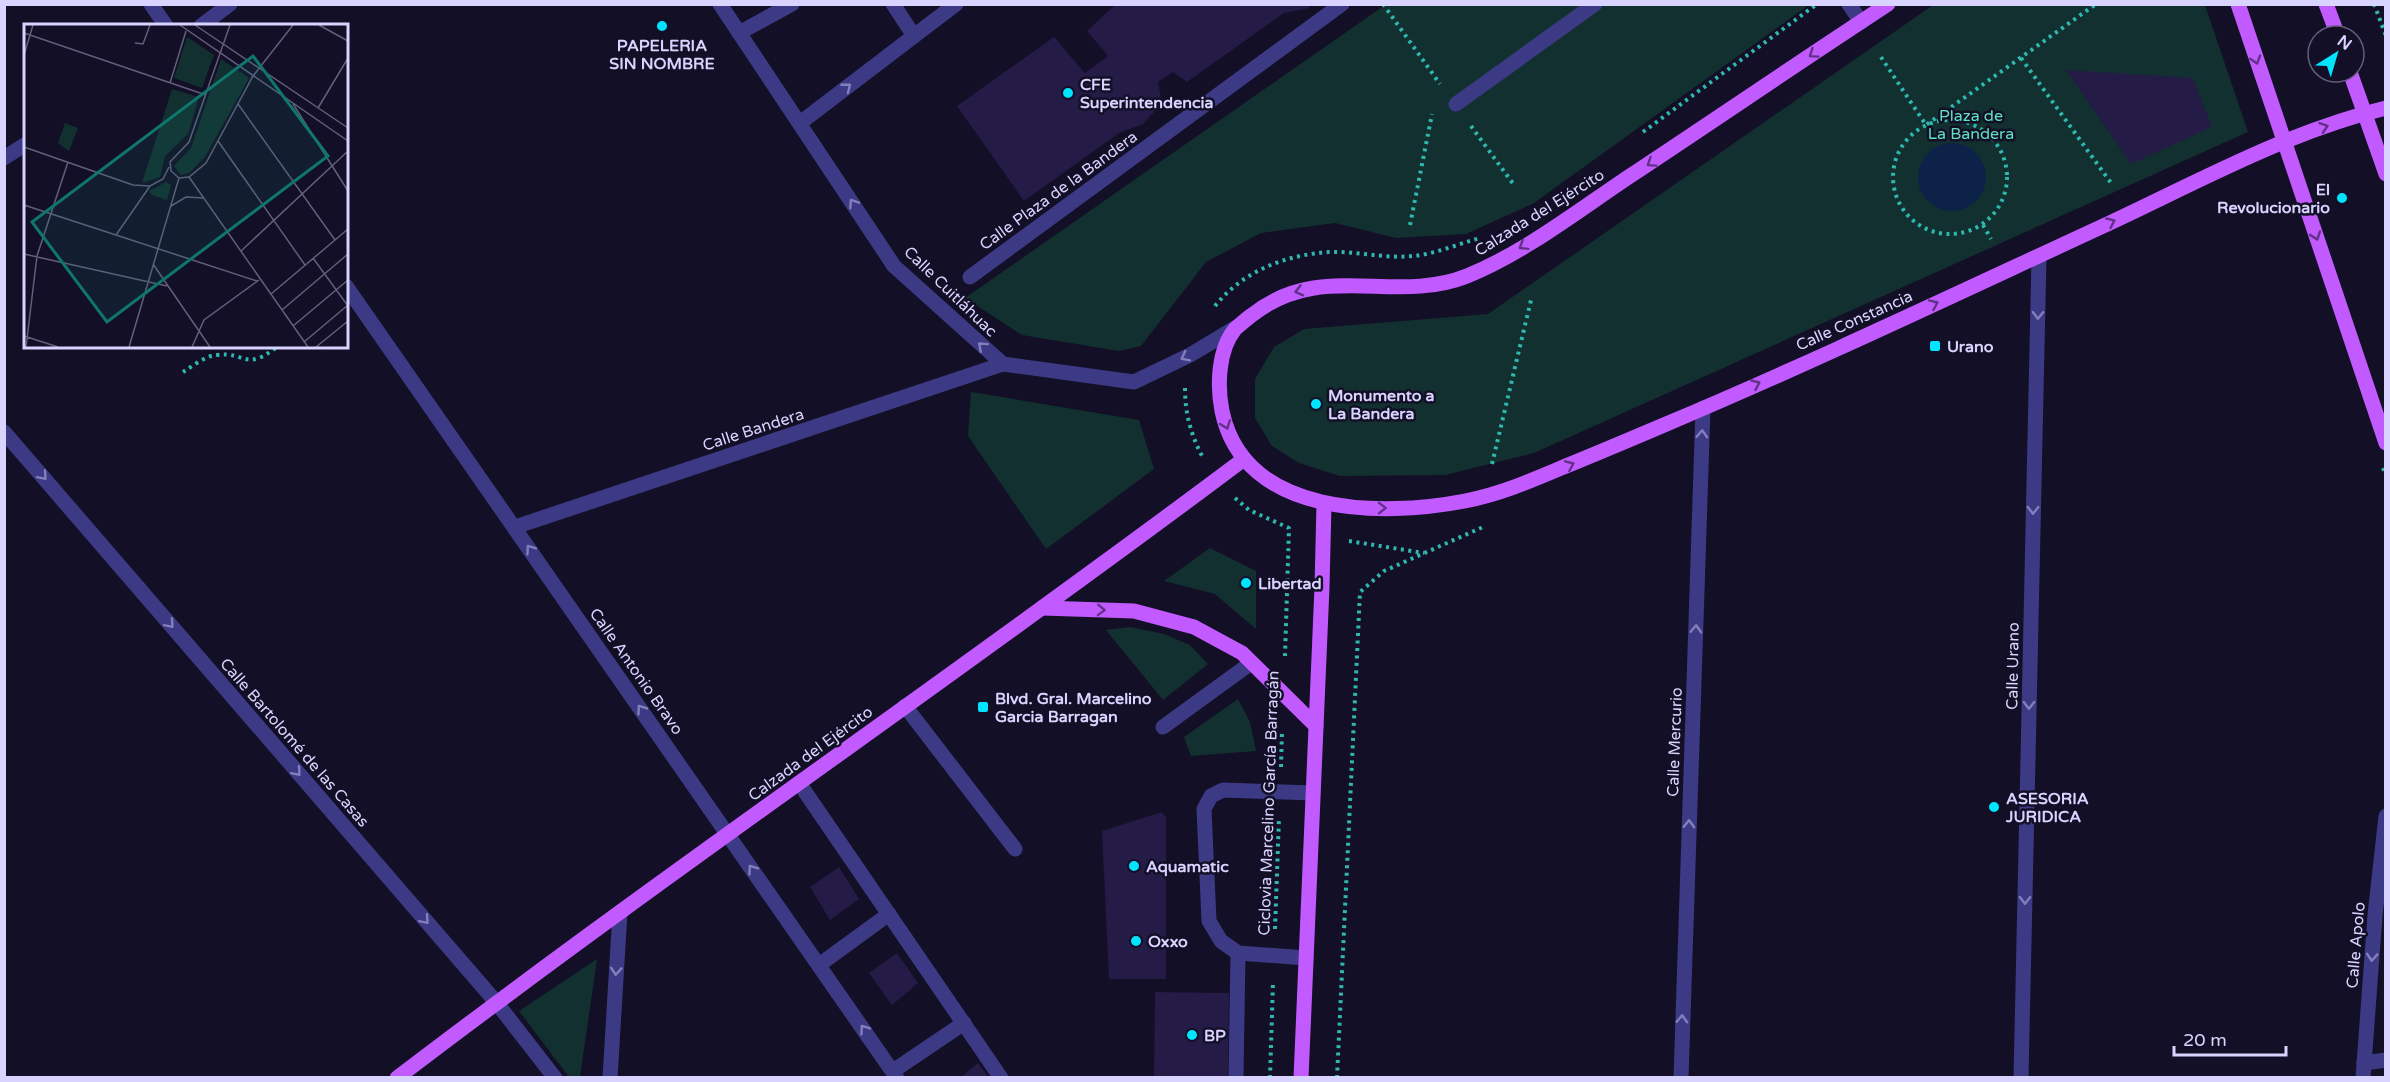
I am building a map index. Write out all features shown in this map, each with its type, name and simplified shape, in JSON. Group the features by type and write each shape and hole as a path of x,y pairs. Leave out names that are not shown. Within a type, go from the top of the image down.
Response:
{"main road":[{"name":"Calzada del Ejército","path":"1235,328 1265,305 1293,291 1325,285 1416,287 1461,279 1498,261 1572,215 1888,4"},
{"path":"2238,4 2385,443"},
{"path":"2326,4 2334,24"},
{"path":"2354,84 2385,174"},
{"name":"Calle Constancia","path":"1324,504 1366,508 1417,508 1489,496 1509,490 1703,408 2038,256 2283,141 2385,108"},
{"path":"1235,328 1225,348 1219,392 1223,416 1231,439 1244,459 1266,478 1294,495 1324,504 1301,1077"},
{"name":"Calzada del Ejército","path":"397,1077 496,1002 1042,608 1244,459"},
{"path":"1042,608 1134,611 1194,627 1242,653 1316,726"}],"street":[{"path":"151,4 165,24"},
{"path":"204,24 231,4"},
{"name":"Calle Cuitláhuac","path":"720,4 894,266 1003,364"},
{"path":"739,33 792,4"},
{"path":"893,4 914,36"},
{"path":"800,123 956,4"},
{"name":"Calle Plaza de la Bandera","path":"970,277 1342,4"},
{"path":"1456,104 1595,4"},
{"path":"1849,4 1861,22"},
{"path":"4,158 24,145"},
{"name":"Calle Urano","path":"2021,1077 2038,256"},
{"name":"Calle Antonio Bravo","path":"348,289 895,1074"},
{"path":"1003,364 1134,382 1190,355 1235,328"},
{"name":"Calle Bandera","path":"515,527 1003,364"},
{"name":"Calle Mercurio","path":"1680,1077 1703,408"},
{"name":"Calle Bartolomé de las Casas","path":"4,432 496,1002 555,1077"},
{"path":"1163,727 1251,663"},
{"path":"905,706 1015,849"},
{"path":"799,783 1001,1077"},
{"path":"1306,958 1238,953 1221,940 1209,921 1204,809 1211,796 1223,790 1313,793"},
{"name":"Calle Apolo","path":"2363,1070 2380,915 2385,816"},
{"path":"610,1077 620,912"},
{"path":"819,965 889,914"},
{"path":"1236,1077 1238,953"},
{"path":"895,1074 963,1023"},
{"path":"2363,1070 2385,1060"}],"path":[{"path":"1634,138 1817,4"},
{"path":"1926,125 1953,120 1971,124 1988,134 1997,144 2003,156 2007,181 2005,194 1996,211 1983,225 1966,233 1947,235 1928,231 1912,221 1900,206 1893,188 1893,169 1899,151 1910,135 2096,4"},
{"path":"2374,4 2385,36"},
{"path":"1881,57 1926,125"},
{"path":"2021,58 2111,183"},
{"path":"1436,92 1438,81"},
{"path":"1410,225 1434,104"},
{"path":"1983,225 1991,239"},
{"path":"1214,308 1224,294 1244,278 1283,259 1329,252 1413,256 1482,238"},
{"path":"1492,464 1531,300"},
{"path":"183,372 213,355 250,361 260,359 275,348"},
{"path":"1190,355 1185,389 1186,414 1192,438 1215,480 1249,510 1290,528 1322,536 1424,553"},
{"name":"Ciclovia Marcelino García Barragán","path":"1270,1077 1290,528"}],"green space":[{"path":"1804,4 1806,7 1534,203 1466,234 1396,238 1335,223 1261,233 1206,262 1141,346 1119,351 1022,335 965,298 1385,5"},
{"name":"Plaza de La Bandera","path":"1933,5 2205,5 2248,132 1534,453 1445,475 1340,476 1299,463 1272,446 1255,418 1255,379 1274,347 1304,329 1488,314"},
{"path":"971,392 1139,420 1154,469 1046,549 968,436"},
{"path":"1210,548 1256,571 1256,629 1215,594 1164,581"},
{"path":"1130,627 1164,634 1190,645 1208,664 1163,700 1106,630"},
{"path":"1238,699 1250,722 1256,751 1191,756 1184,737"},
{"path":"597,959 580,1077 569,1077 519,1011"}],"water":[{"path":"1945,143 1959,143 1971,148 1981,158 1986,177 1981,196 1971,206 1959,211 1945,211 1933,206 1923,196 1918,184 1918,170 1923,158 1933,148"}],"building":[{"name":"CFE Superintendencia","path":"1116,4 1309,4 1309,8 1284,13 1187,82 1173,72 1158,82 1162,103 1143,124 1119,133 1024,201 957,106 1054,37 1085,73 1108,56 1087,31"},
{"path":"2066,70 2193,78 2212,127 2131,164"},
{"path":"1162,812 1166,818 1166,979 1109,979 1102,831"},
{"path":"839,867 859,899 830,920 810,887"},
{"path":"897,953 918,983 892,1005 869,973"},
{"name":"BP","path":"1155,992 1229,993 1228,1078 1154,1078"},
{"path":"978,1063 989,1078 960,1078"}],"place":[{"name":"PAPELERIA SIN NOMBRE","path":"662,26"},
{"name":"CFE Superintendencia","path":"1068,93"},
{"name":"El Revolucionario","path":"2342,198"},
{"name":"Urano","path":"1935,346"},
{"name":"Monumento a La Bandera","path":"1316,404"},
{"name":"Libertad","path":"1246,583"},
{"name":"Blvd. Gral. Marcelino Garcia Barragan","path":"983,707"},
{"name":"ASESORIA JURIDICA","path":"1994,807"},
{"name":"Aquamatic","path":"1134,866"},
{"name":"Oxxo","path":"1136,941"},
{"name":"BP","path":"1192,1035"}]}
